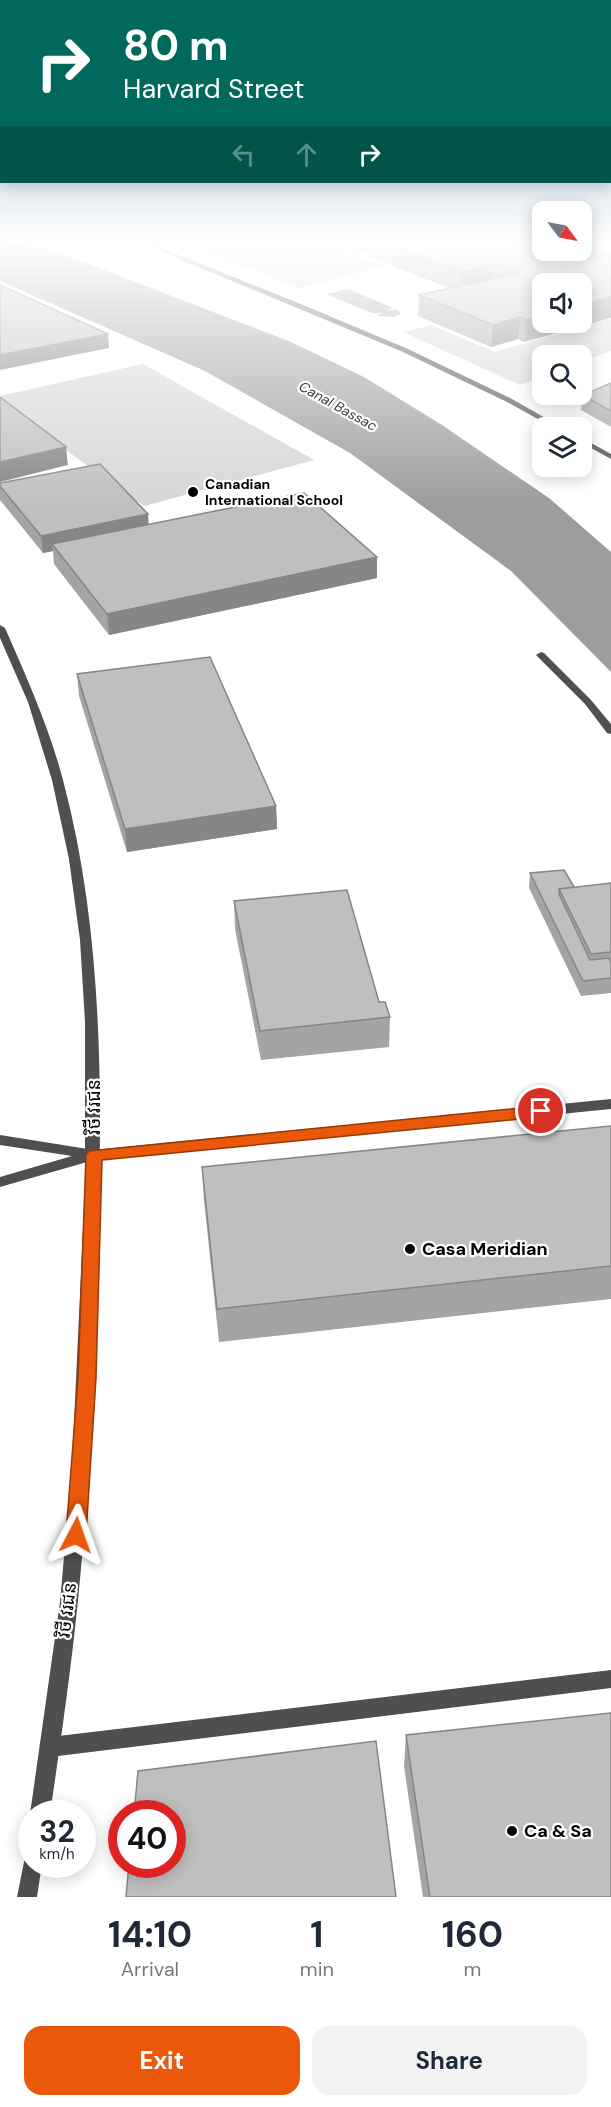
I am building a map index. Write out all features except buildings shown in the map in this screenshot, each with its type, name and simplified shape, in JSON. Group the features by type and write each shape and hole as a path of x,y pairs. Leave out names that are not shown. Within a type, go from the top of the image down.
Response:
{"street":[{"path":"353,330 427,360 540,417"},
{"path":"592,446 611,457"},
{"name":"វិថី វរជន","path":"0,628 19,666 45,733 62,796 72,850 88,976 94,1067 94,1155 87,1378 76,1535 42,1800"},
{"path":"541,655 588,702 611,731"},
{"path":"0,1182 94,1155 611,1104"},
{"path":"0,1140 94,1155"},
{"path":"50,1747 611,1679"},
{"path":"27,1897 30,1878"}],"shaded area":[{"path":"413,330 442,330 495,352 562,333 592,333 592,330 611,330 611,351 592,358 592,345 532,345 532,380 520,385 403,332"},
{"path":"143,364 314,460 144,506 0,403 0,396"}],"water":[{"name":"Canal Bassac","path":"111,330 259,330 291,342 364,377 442,425 549,498 611,552 611,672 511,571 350,453 205,371"}],"place":[{"name":"Canadian International School","path":"193,492"},
{"name":"Casa Meridian","path":"410,1249"},
{"name":"Ca & Sa","path":"512,1831"}],"route":[{"path":"76,1535 87,1378 94,1155 541,1111"}]}
